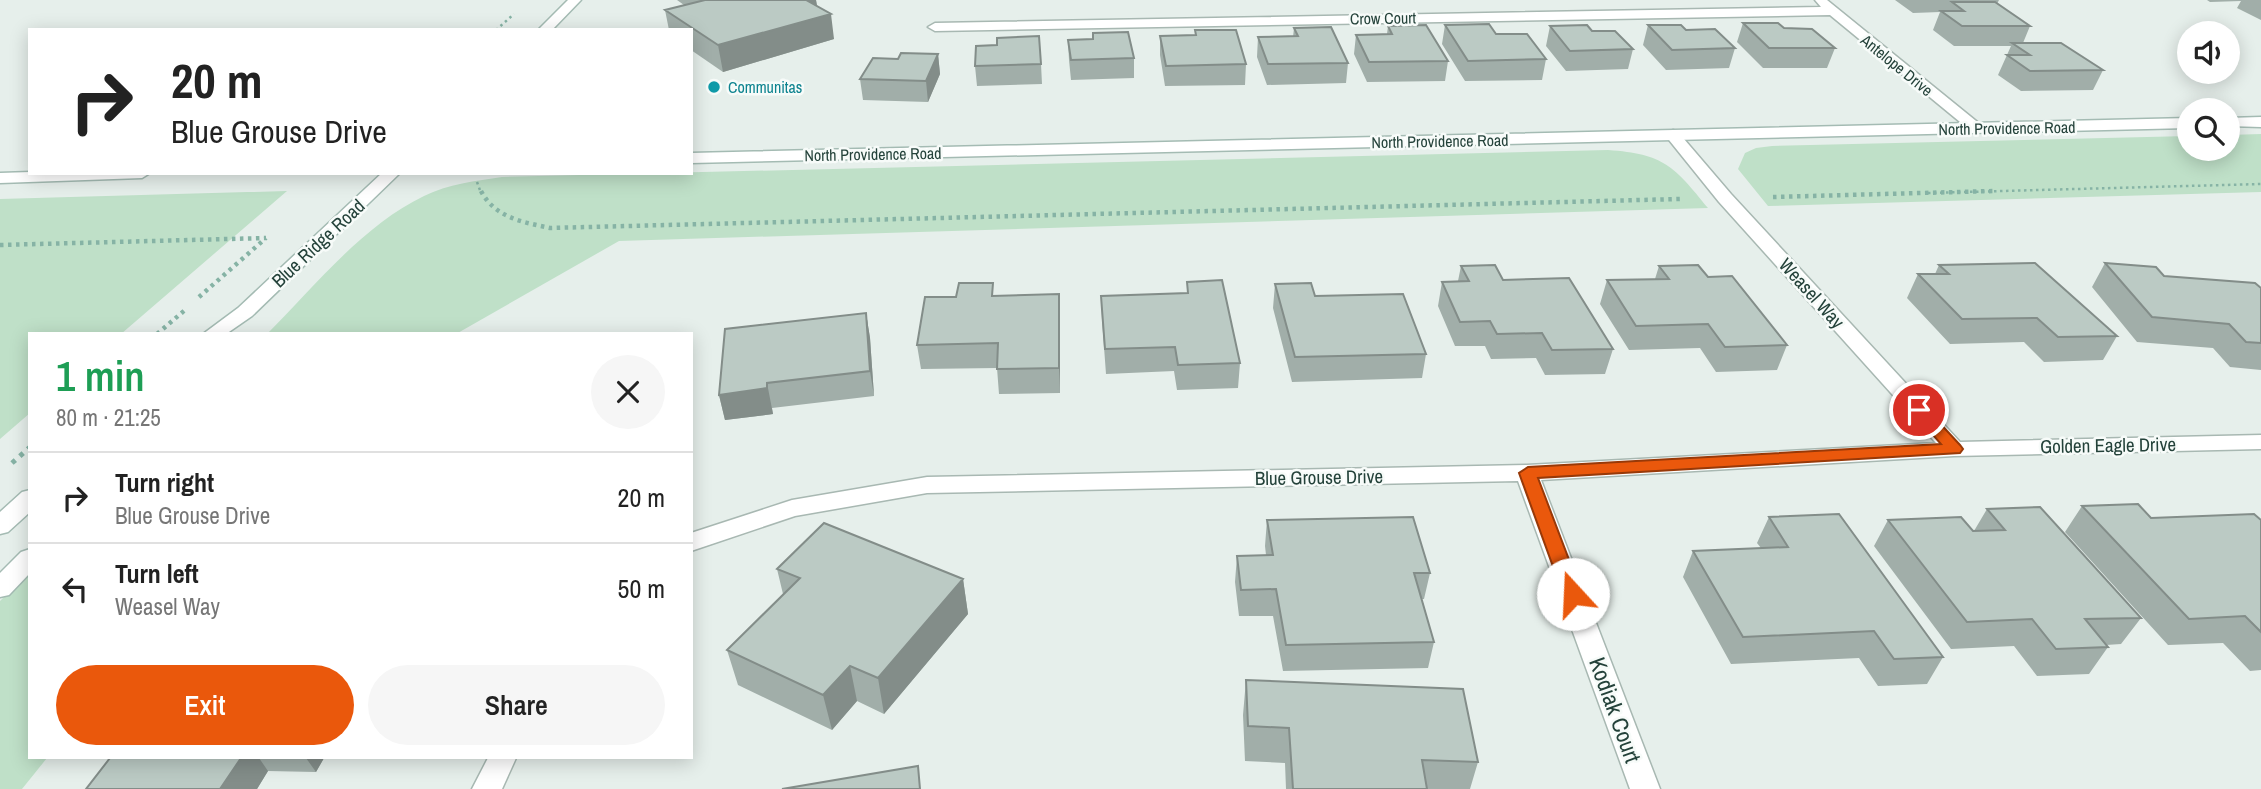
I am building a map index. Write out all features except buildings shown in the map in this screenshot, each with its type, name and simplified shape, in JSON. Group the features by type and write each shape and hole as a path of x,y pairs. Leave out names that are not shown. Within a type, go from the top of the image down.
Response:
{"street":[{"path":"546,28 575,0"},
{"name":"Antelope Drive","path":"1819,0 1976,128"},
{"name":"Crow Court","path":"935,27 1375,14 1831,11"},
{"path":"2240,122 2261,122"},
{"name":"North Providence Road","path":"693,158 2177,123"},
{"name":"Weasel Way","path":"1673,135 1725,198 1954,449"},
{"path":"0,178 85,175"},
{"name":"Blue Ridge Road","path":"215,332 245,312 390,175"},
{"name":"Blue Ridge Road","path":"235,332 245,312"},
{"name":"Golden Eagle Drive","path":"1954,449 2261,442"},
{"name":"Blue Grouse Drive","path":"693,541 792,508 927,485 1528,473 1954,449"},
{"name":"Kodiak Court","path":"1528,473 1645,789"},
{"path":"0,526 28,500"},
{"path":"0,588 28,560"},
{"path":"487,789 502,759"}],"path":[{"path":"477,182 481,197 502,217 550,228 1683,199"},
{"path":"1774,197 2261,184"},
{"path":"197,299 275,230"},
{"path":"0,244 266,237"},
{"path":"159,332 187,308"},
{"path":"10,465 28,449"}],"green space":[{"path":"2261,134 2261,192 1768,206 1738,169 1745,153 1772,146 2177,136 2177,161 2240,161 2240,135"},
{"path":"1608,150 1642,155 1666,165 1686,182 1708,208 619,241 460,332 269,332 360,240 380,223 424,196 462,184 502,177 693,175 693,172"},
{"path":"287,191 123,332 28,332 28,415 0,439 0,199"},
{"path":"28,573 28,759 46,759 22,789 0,789 0,601"}],"place":[{"name":"Communitas","path":"714,87"}],"route":[{"path":"1573,594 1528,473 1954,449 1919,410"}]}
